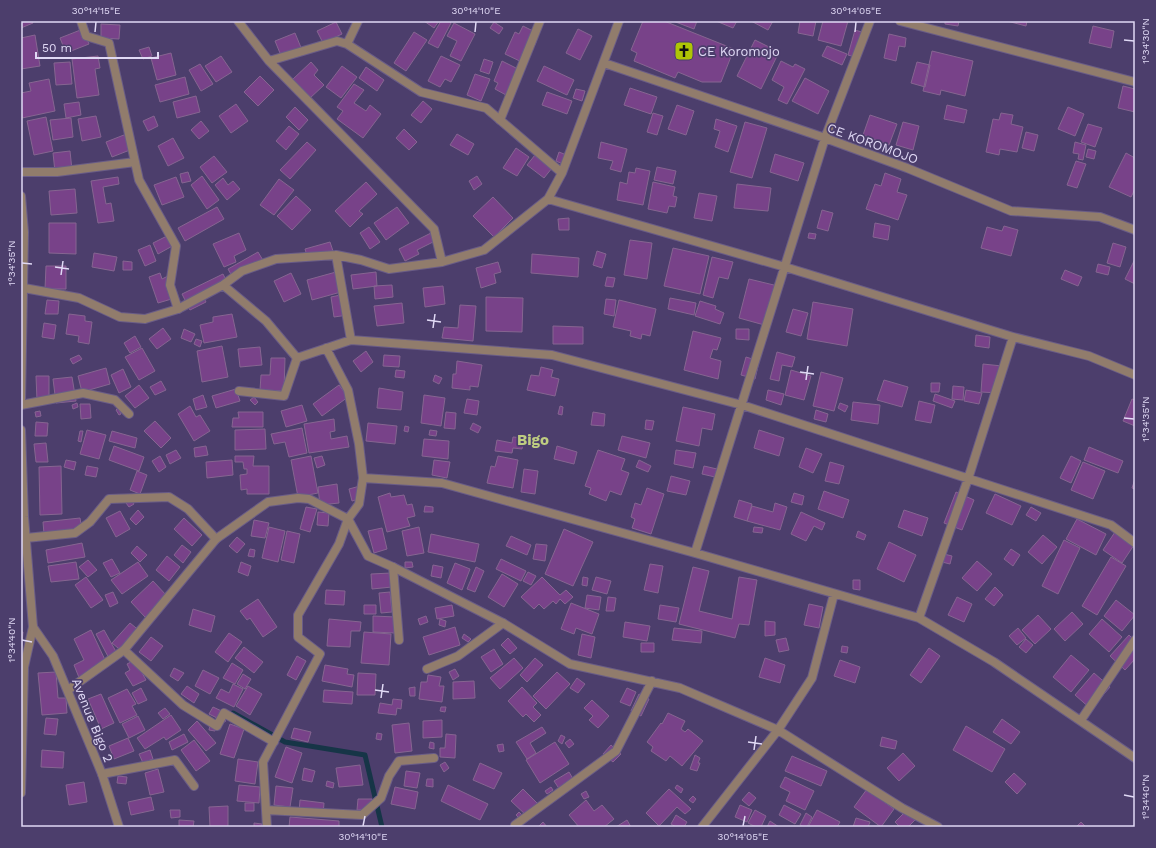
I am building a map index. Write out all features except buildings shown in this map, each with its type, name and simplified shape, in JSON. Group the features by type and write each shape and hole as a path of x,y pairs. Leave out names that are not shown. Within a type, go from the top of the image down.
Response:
{"street":[{"path":"81,21 86,36 109,43 139,180 176,246 170,285 178,309"},
{"path":"238,21 269,62 434,229 442,262"},
{"path":"347,44 358,21"},
{"path":"500,120 540,21"},
{"path":"24,288 80,298 120,317 144,319 178,309 223,285 242,271 276,259 336,255 361,260 389,269 442,262 484,250 548,199 562,173 619,21"},
{"path":"695,553 825,138 870,21"},
{"path":"900,21 1135,82"},
{"path":"269,62 337,42 347,44 421,92 486,108 562,173"},
{"name":"CE KOROMOJO","path":"604,63 825,138 907,168 1011,211 1100,217 1135,230"},
{"path":"21,172 57,172 135,162"},
{"path":"21,196 24,288 21,403 83,393 115,400 129,414"},
{"path":"548,199 785,267 1013,337 1089,356 1135,375"},
{"path":"336,255 351,340"},
{"path":"223,285 266,321 297,358"},
{"path":"919,618 968,479 1013,337"},
{"path":"297,358 351,340 552,355 742,405 1111,525 1135,543"},
{"path":"267,827 263,762 320,654 298,637 298,615 339,544 348,519 359,504 363,478 359,444 348,390 326,348"},
{"path":"239,392 284,396 297,358"},
{"path":"21,430 23,516 33,627 23,667 21,793"},
{"path":"363,478 442,483 695,553 919,618 994,662 1135,758"},
{"path":"26,538 75,533 90,522 109,499 169,497 188,509 216,538"},
{"path":"68,690 124,650 216,538 268,502 298,498 309,499 348,519 368,556 393,567 503,623 570,664 680,688 778,730 902,808 938,827"},
{"path":"393,567 399,640"},
{"path":"702,827 778,730 812,678 834,594"},
{"path":"427,669 458,656 503,623"},
{"name":"Avenue Bigo 2","path":"33,627 53,656 68,690 102,774 119,827"},
{"path":"1081,720 1135,640"},
{"path":"124,650 183,705 217,726 224,713 274,742"},
{"path":"515,825 616,751 652,681"},
{"path":"266,810 362,815 381,798 388,776 399,761 434,758"},
{"path":"102,774 175,760 194,786"}],"waterway":[{"path":"233,713 285,742 365,755 382,827"}],"place":[{"name":"CE Koromojo","path":"684,51"}],"district":[{"name":"Bigo","path":"533,440"}]}
